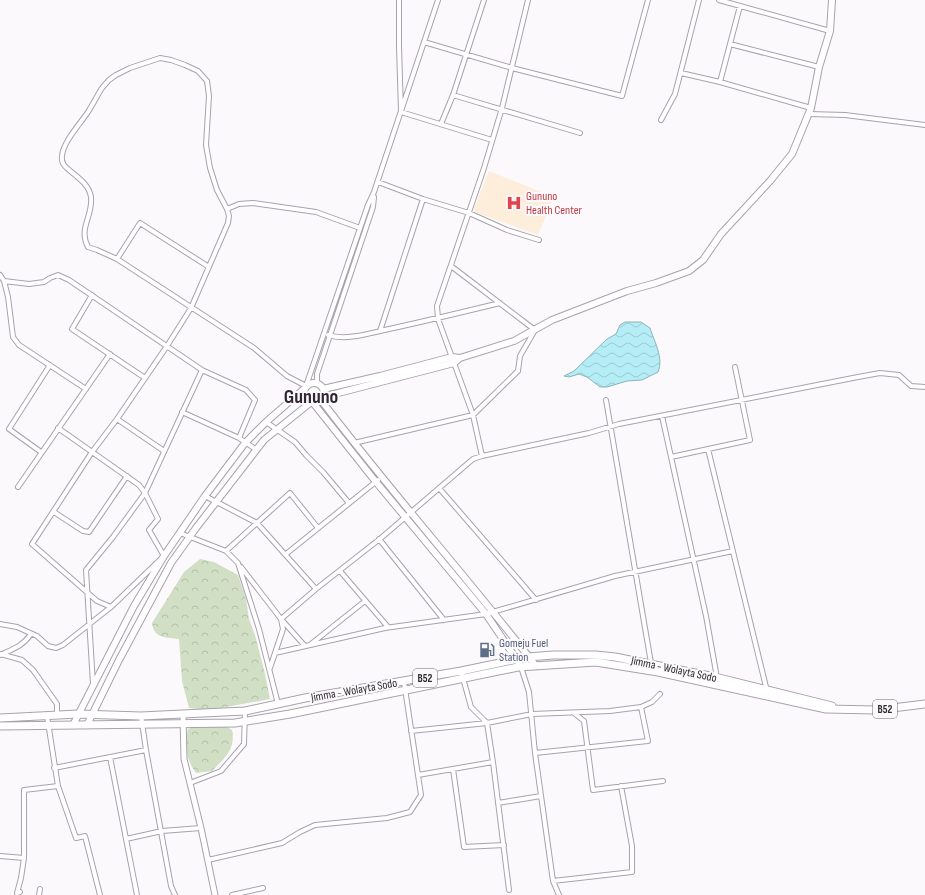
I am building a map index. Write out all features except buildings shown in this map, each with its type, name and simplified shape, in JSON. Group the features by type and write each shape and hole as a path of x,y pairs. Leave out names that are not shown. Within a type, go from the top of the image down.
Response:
{"highway":[{"name":"Jimma - Wolayta Sodo","path":"0,726 245,722 405,690 528,657 596,655 615,656 715,677 826,709 876,710 925,704"},
{"name":"Jimma - Wolayta Sodo","path":"0,718 78,714 140,716 183,715 245,711 305,698 404,682 521,667 596,662 768,693"}],"main road":[{"path":"413,371 429,363 460,358 514,341 552,320 626,290 656,283 689,271 703,260 721,234 770,181 792,154 810,111 819,67 830,31 832,0"},
{"path":"73,725 134,606 164,556 204,496 245,443 266,422 310,384 317,384 323,389 380,379 413,371 431,369 452,360"},
{"path":"429,363 431,369"},
{"path":"87,725 91,714 119,660 172,563 216,502 264,440 312,403 380,379"},
{"path":"305,388 304,397 312,403 376,482 408,515 493,612 536,666"},
{"path":"323,389 322,399 354,443 381,476 408,515 486,614 521,667"}],"street":[{"path":"399,0 401,112"},
{"path":"111,607 97,601 32,544 92,452 117,419 191,308 228,223 229,216 217,190 210,168 206,145 209,96 207,81 198,71 171,60 160,58 130,68 109,80 66,143 62,156 64,165 79,177 90,192 91,204 88,220 83,234 88,247 117,259 191,308 254,348 305,388 368,205 378,182 438,0"},
{"path":"441,124 453,95 484,0"},
{"path":"482,456 473,415 438,319 437,306 469,213 502,108 528,0"},
{"path":"424,42 512,68 622,96 648,0"},
{"path":"661,120 675,94 699,0"},
{"path":"719,0 733,2 740,6 830,31"},
{"path":"720,82 740,6"},
{"path":"730,44 819,67"},
{"path":"681,73 720,82 810,111 925,125"},
{"path":"453,95 502,108 580,133"},
{"path":"401,112 492,140"},
{"path":"378,182 423,199 469,213 507,230 539,240"},
{"path":"317,384 317,374 373,207 374,192"},
{"path":"380,331 423,199"},
{"path":"227,209 239,204 253,203 316,212 360,228"},
{"path":"117,259 140,224 209,267"},
{"path":"354,443 473,415 518,371 520,356 535,330 451,266"},
{"path":"0,275 4,281 8,297 13,337 19,345 86,389"},
{"path":"4,281 29,284 44,282 50,278 58,276 69,280 202,370 246,390 255,400 239,438"},
{"path":"92,296 72,328 145,378"},
{"path":"325,333 338,338 380,331 438,319 500,303"},
{"path":"18,487 110,354"},
{"path":"41,452 9,429 50,365"},
{"path":"671,457 750,440 743,399 735,367"},
{"path":"93,684 86,570 113,537 145,493 202,370"},
{"path":"281,619 316,588 379,540 473,459 662,416 880,373 900,374 911,386 925,387"},
{"path":"606,400 651,663"},
{"path":"182,412 239,438 257,450"},
{"path":"662,416 716,672 715,677"},
{"path":"117,419 164,451"},
{"path":"266,422 295,442 350,502"},
{"path":"0,624 17,627 37,636 48,646 56,648 63,645 111,607 164,556 149,530 158,519 145,493 139,485 58,428"},
{"path":"708,449 768,693"},
{"path":"54,512 83,531 89,532 127,476"},
{"path":"286,554 376,482 381,476"},
{"path":"438,488 536,600"},
{"path":"226,551 290,493 318,528"},
{"path":"204,496 257,522 316,588"},
{"path":"180,533 226,551 238,563 281,619 307,645"},
{"path":"379,540 444,620"},
{"path":"275,653 388,627 486,614 615,576 733,551"},
{"path":"238,563 259,629 278,705"},
{"path":"340,571 388,627"},
{"path":"307,645 365,600"},
{"path":"269,669 283,629 281,619"},
{"path":"0,655 22,645 31,634"},
{"path":"0,655 22,660 33,670 57,704 58,715"},
{"path":"521,667 529,692 535,753 553,881 559,895"},
{"path":"462,675 471,707 487,723 504,845 508,890"},
{"path":"208,860 282,843 315,825 387,818 410,812 421,795 404,682"},
{"path":"411,731 487,723 532,714 610,711 641,707 652,702 660,694"},
{"path":"535,753 648,741 641,707"},
{"path":"190,783 221,771 244,744 245,711"},
{"path":"574,713 584,721 593,790 663,781"},
{"path":"183,715 184,759 201,828 215,895"},
{"path":"47,716 58,786 76,838 85,836 100,895"},
{"path":"140,716 171,886 175,895"},
{"path":"54,768 146,750"},
{"path":"110,757 137,895"},
{"path":"418,775 493,762"},
{"path":"453,769 464,847 504,845"},
{"path":"20,892 17,893 24,858 24,790 58,786"},
{"path":"553,881 632,872 632,846 621,786"},
{"path":"498,803 541,796"},
{"path":"126,839 162,831 201,828"},
{"path":"0,856 24,858"},
{"path":"232,895 263,888"},
{"path":"39,895 40,889"}],"shaded area":[{"name":"Gununo Health Center","path":"489,171 554,197 538,235 475,212 474,209"}],"green space":[{"path":"200,559 214,562 238,575 246,599 249,619 255,635 270,699 210,710 189,708 182,681 179,639 158,635 153,628 152,623 184,572"},
{"path":"196,726 226,726 232,730 233,737 231,748 225,758 212,771 196,773 188,758 186,741 188,729"}],"water":[{"path":"625,322 641,322 650,328 659,355 660,367 658,372 642,380 627,381 607,387 600,387 587,377 579,374 569,377 564,376 574,371 607,339 616,334 620,325"}],"place":[{"name":"Gununo Health Center","path":"514,203"},
{"name":"Gomeju Fuel Station","path":"487,650"}],"district":[{"name":"Gununo","path":"311,396"}]}
